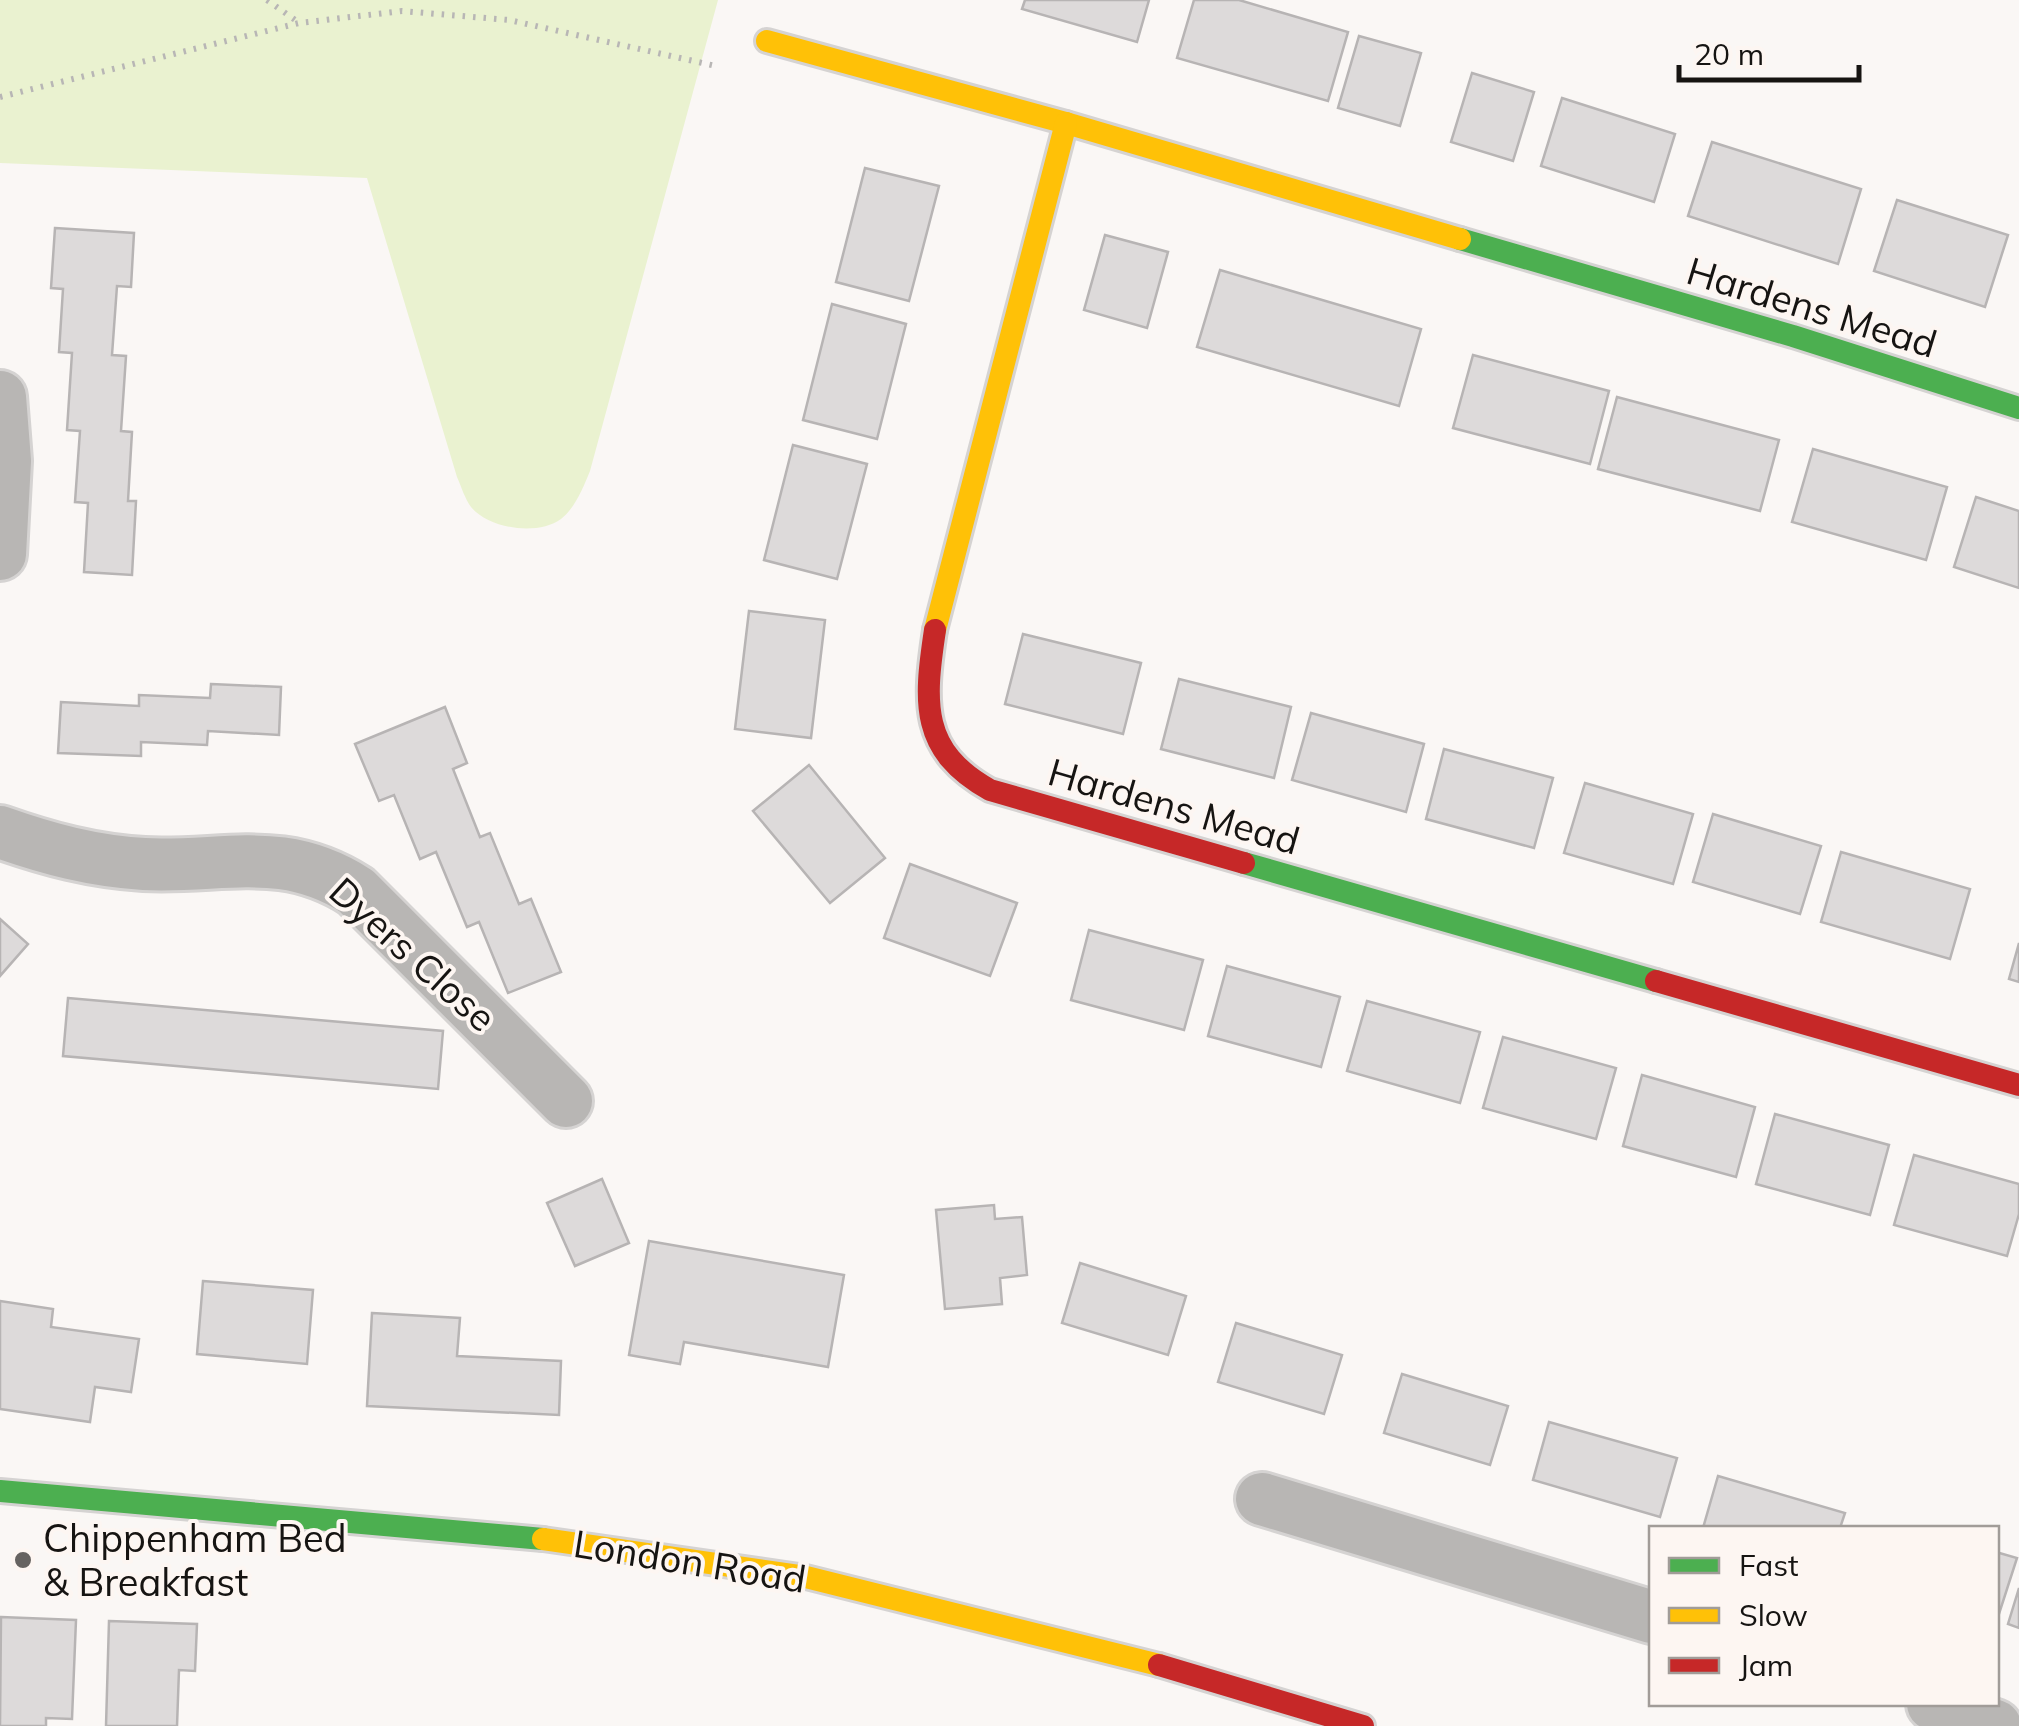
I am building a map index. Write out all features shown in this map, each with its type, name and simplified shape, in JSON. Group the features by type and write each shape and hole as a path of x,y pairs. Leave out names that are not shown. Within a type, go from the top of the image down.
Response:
{"street":[{"name":"Hardens Mead","path":"767,41 1793,336 2019,408"},
{"name":"Hardens Mead","path":"1066,124 936,625 931,653 933,718 949,761 965,776 990,790 2019,1085"},
{"path":"0,397 5,461 0,554"},
{"name":"Dyers Close","path":"0,832 98,860 148,864 274,861 304,865 332,875 356,892 566,1100"},
{"name":"London Road","path":"0,1491 512,1535 806,1577 1113,1651 1363,1726"},
{"path":"1262,1498 1649,1616"},
{"path":"1939,1706 1995,1726"}],"path":[{"path":"267,0 299,23"},
{"path":"0,97 299,23 402,11 509,20 742,72 767,41"}],"green space":[{"path":"0,0 718,0 590,471 566,514 540,527 514,528 489,521 469,504 457,477 367,178 0,163"}],"building":[{"path":"1025,0 1149,0 1137,42 1022,9"},
{"path":"1194,0 1239,0 1348,32 1328,101 1177,58"},
{"path":"1359,36 1421,53 1400,126 1338,108"},
{"path":"1472,73 1534,92 1513,161 1451,142"},
{"path":"1562,98 1675,134 1654,202 1541,166"},
{"path":"1712,142 1861,189 1838,264 1688,216"},
{"path":"865,168 939,186 909,301 836,282"},
{"path":"1897,200 2008,235 1985,307 1874,271"},
{"path":"55,228 134,233 131,287 117,286 112,355 126,356 121,431 132,432 128,501 136,501 132,575 84,572 88,503 75,502 80,431 67,430 72,353 59,352 63,289 51,288"},
{"path":"1105,235 1168,252 1147,328 1084,310"},
{"path":"1220,270 1421,329 1399,406 1197,347"},
{"path":"832,304 906,324 877,439 803,420"},
{"path":"1473,355 1609,391 1590,464 1453,428"},
{"path":"1617,397 1779,440 1760,511 1598,469"},
{"path":"793,445 867,464 837,579 764,560"},
{"path":"1813,449 1947,487 1926,560 1792,522"},
{"path":"1976,497 2019,511 2019,588 1954,567"},
{"path":"749,611 825,620 811,738 735,729"},
{"path":"1023,634 1141,663 1123,734 1005,704"},
{"path":"1179,679 1291,707 1274,778 1161,749"},
{"path":"211,684 281,687 279,735 208,731 207,745 141,742 141,756 58,753 61,702 139,706 139,695 210,698"},
{"path":"445,707 467,763 453,769 480,837 490,833 519,904 531,899 561,972 508,993 479,922 467,927 436,852 420,859 394,795 379,801 355,744"},
{"path":"1311,713 1424,744 1406,812 1292,780"},
{"path":"1444,749 1553,778 1534,848 1426,819"},
{"path":"809,765 885,858 830,903 753,811"},
{"path":"1585,783 1693,814 1673,884 1564,853"},
{"path":"1713,814 1821,846 1800,914 1693,882"},
{"path":"1841,852 1970,889 1950,959 1821,922"},
{"path":"910,864 1017,903 990,976 884,938"},
{"path":"0,919 28,944 0,976"},
{"path":"1089,930 1203,960 1184,1030 1071,1000"},
{"path":"2019,943 2019,982 2009,979"},
{"path":"1227,966 1340,997 1321,1067 1208,1036"},
{"path":"68,998 443,1031 438,1089 63,1056"},
{"path":"1367,1001 1480,1032 1460,1103 1347,1071"},
{"path":"1503,1037 1616,1068 1596,1139 1483,1108"},
{"path":"1642,1075 1755,1107 1736,1177 1623,1146"},
{"path":"1775,1114 1889,1145 1870,1215 1756,1184"},
{"path":"1914,1155 2019,1184 2019,1214 2007,1256 1894,1225"},
{"path":"602,1179 629,1243 575,1266 547,1203"},
{"path":"994,1205 995,1219 1022,1217 1027,1275 1000,1278 1002,1304 945,1309 936,1210"},
{"path":"649,1241 844,1275 828,1367 684,1342 680,1364 629,1355"},
{"path":"1080,1263 1186,1296 1168,1355 1062,1323"},
{"path":"203,1281 313,1290 307,1364 197,1354"},
{"path":"0,1301 53,1309 51,1327 139,1339 131,1392 95,1387 90,1422 0,1409"},
{"path":"372,1313 460,1318 457,1356 561,1361 559,1415 367,1406"},
{"path":"1236,1323 1342,1355 1324,1414 1218,1382"},
{"path":"1402,1374 1508,1406 1490,1465 1384,1433"},
{"path":"1549,1422 1677,1458 1660,1517 1533,1480"},
{"path":"1718,1476 1845,1513 1841,1526 1704,1526"},
{"path":"1999,1553 2017,1558 1999,1614"},
{"path":"2019,1588 2019,1628 2008,1624"},
{"path":"1,1617 76,1620 72,1719 46,1718 46,1726 0,1726"},
{"path":"109,1621 197,1624 195,1671 179,1670 177,1726 106,1726"}],"traffic: fast":[{"path":"1460,239 1793,336 2019,408"},
{"path":"1244,863 1656,981"},
{"path":"0,1491 543,1539"}],"traffic: slow":[{"path":"767,41 1066,123 1460,239"},
{"path":"935,630 1066,123"},
{"path":"543,1539 806,1577 1159,1665"}],"traffic: jam":[{"path":"935,630 929,680 932,723 950,759 967,775 990,790 1244,863"},
{"path":"1656,981 2019,1085"},
{"path":"1159,1665 1363,1726"}],"place":[{"name":"Chippenham Bed & Breakfast","path":"23,1560"}]}
